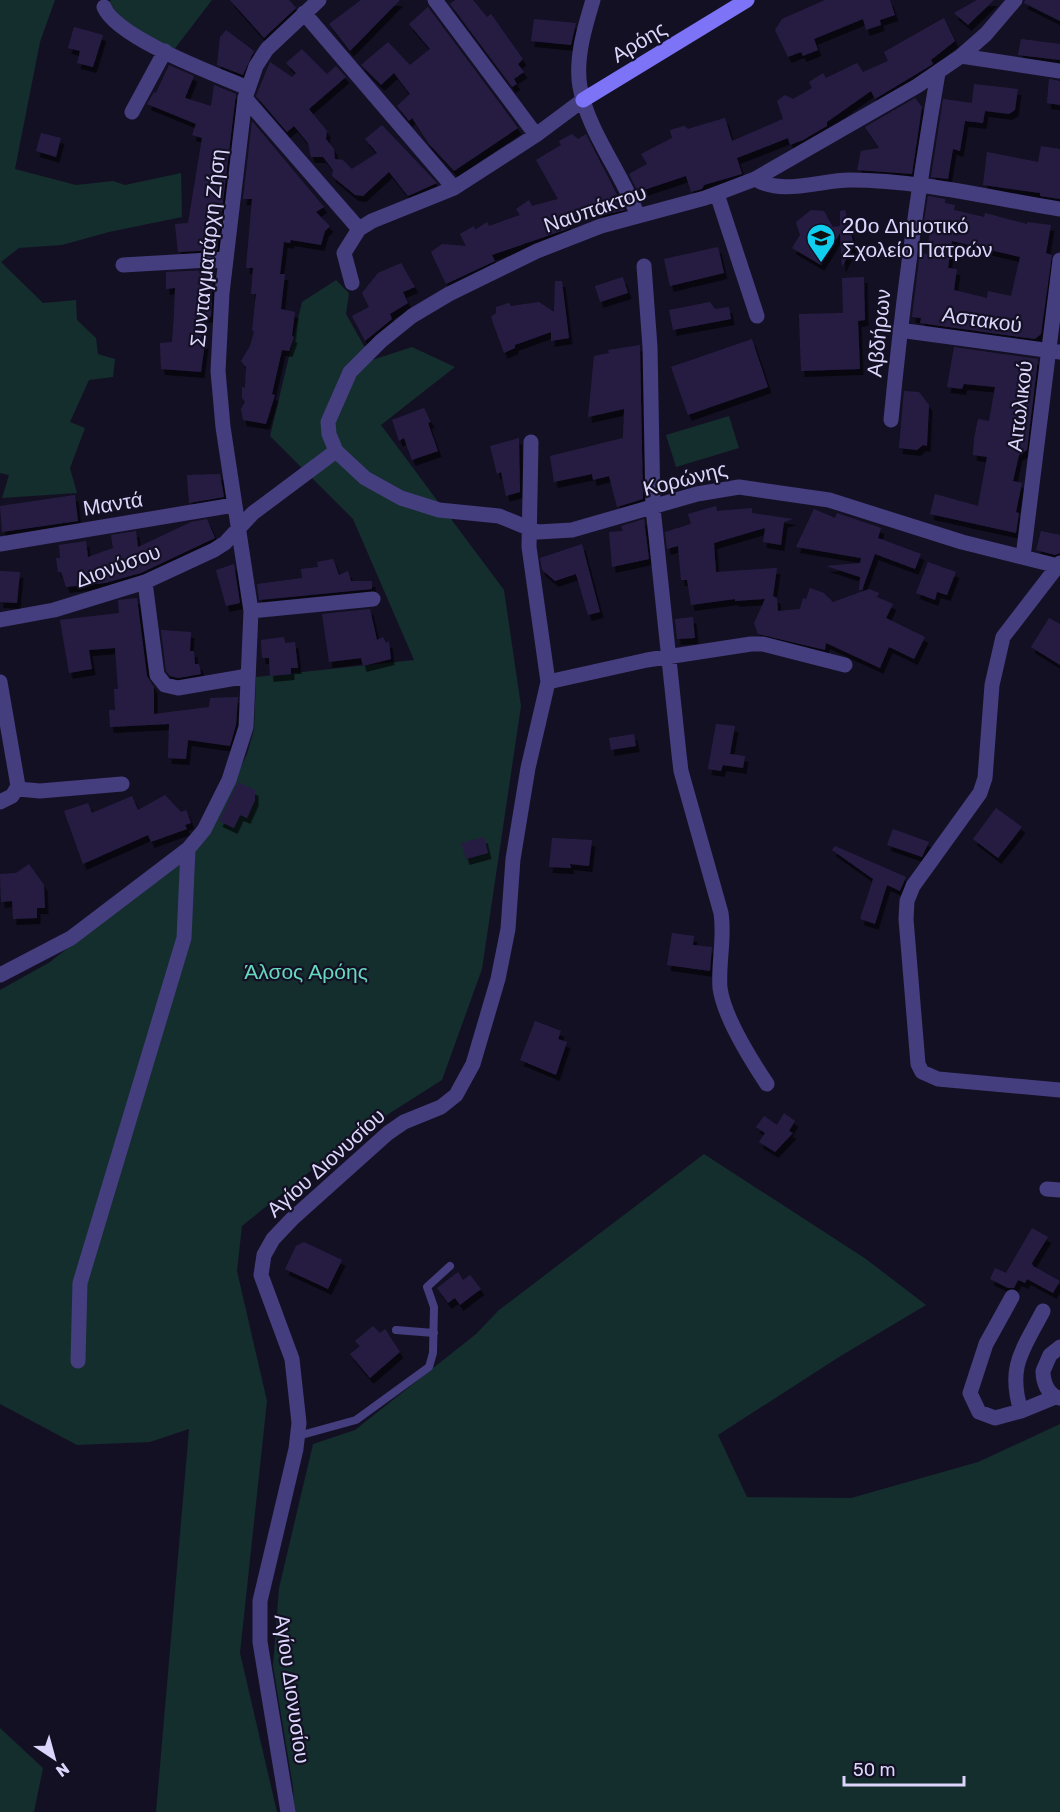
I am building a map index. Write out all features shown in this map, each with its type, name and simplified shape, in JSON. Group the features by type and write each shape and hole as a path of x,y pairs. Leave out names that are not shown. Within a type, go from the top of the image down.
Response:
{"street":[{"name":"Συνταγματάρχη Ζήση","path":"0,975 71,938 188,849 204,830 238,760 246,727 251,610 222,427 218,371 226,259 246,93 267,49 319,0"},
{"path":"435,0 536,135"},
{"path":"593,0 580,62 580,85 583,100 637,214"},
{"name":"Αρόης","path":"583,100 747,0"},
{"name":"Ναυπάκτου","path":"336,451 329,434 328,422 350,372 381,341 412,316 449,294 537,251 637,214 717,194 755,179 938,73 986,34 1015,0"},
{"path":"104,7 112,20 165,51 246,93 359,229"},
{"path":"304,13 454,188"},
{"path":"132,112 165,51"},
{"path":"961,56 1060,71"},
{"name":"Αβδήρων","path":"891,420 899,330 918,185 938,73"},
{"path":"352,283 344,253 359,229 372,221 454,188 536,135 583,100"},
{"path":"755,179 765,185 777,186 849,180 918,185 1060,209"},
{"path":"717,194 757,316"},
{"path":"123,265 226,259"},
{"name":"Αιτωλικού","path":"1023,557 1054,351 1060,260"},
{"path":"644,266 650,347 653,508 681,771 721,913 724,936 722,995 741,1040 767,1084"},
{"name":"Αστακού","path":"899,330 1054,351"},
{"path":"531,442 528,528 548,682 669,655 763,644 845,665"},
{"path":"238,526 336,451"},
{"name":"Κορώνης","path":"336,451 365,478 400,498 439,510 499,516 544,533 560,532 724,488 785,492 829,500 923,530 1059,565"},
{"name":"Μαντά","path":"0,544 234,505"},
{"name":"Διονύσου","path":"0,620 54,610 145,582 214,550 228,540 238,526"},
{"path":"1059,565 1003,637 990,701 983,787 971,808 913,886 907,900 906,919 918,1064 922,1072 939,1079 1060,1090"},
{"path":"145,582 157,675 165,685 178,688 248,676"},
{"path":"251,610 373,599"},
{"path":"0,682 18,778 18,789 12,796 0,802"},
{"name":"Αγίου Διονυσίου","path":"288,1812 261,1642 259,1613 298,1436 299,1414 292,1359 263,1283 260,1269 264,1255 280,1231 378,1142 404,1122 452,1100 466,1080 501,966 516,838 528,768 548,682"},
{"path":"18,789 40,791 122,784"},
{"path":"78,1361 80,1283 184,938 188,849"},
{"path":"1012,1297 986,1344 970,1394 979,1412 995,1418 1057,1398 1045,1384 1043,1371 1046,1360 1060,1347"},
{"path":"1021,1411 1014,1377 1020,1355 1043,1311"}],"lane":[{"path":"298,1436 356,1420 429,1367 434,1353 434,1333 433,1301 427,1287 450,1266"},
{"path":"396,1330 434,1333"}],"green space":[{"path":"0,0 55,0 40,42 15,169 76,185 113,181 125,185 181,173 182,217 109,232 62,245 19,248 1,262 43,303 76,300 77,320 96,338 98,354 115,359 113,377 89,380 70,422 85,428 70,468 77,493 2,498 9,475 0,473"},
{"path":"111,0 212,0 173,51 126,24 109,2"},
{"name":"Άλσος Αρόης","path":"336,280 349,293 346,314 372,360 412,347 455,367 381,425 504,590 521,706 482,969 442,1080 354,1136 242,1226 237,1271 267,1401 240,1653 277,1812 156,1812 189,1429 150,1442 77,1445 0,1404 0,990 50,962 208,837 247,754 254,729 256,677 414,660 353,519 270,436 302,302"},
{"path":"729,416 739,448 676,467 666,435"},
{"path":"704,1154 866,1259 926,1305 839,1357 718,1435 747,1497 851,1498 978,1462 1060,1424 1060,1812 294,1812 293,1787 273,1666 279,1588 313,1444 355,1430 476,1334 499,1310"},
{"path":"0,1728 43,1768 34,1812 0,1812"}],"building":[{"path":"230,0 289,0 296,8 264,38"},
{"path":"361,0 400,0 350,51 329,24"},
{"path":"455,0 473,0 487,17 491,14 523,59 518,64 524,72 514,79 517,84 512,87 450,4"},
{"path":"825,0 890,0 895,15 880,20 881,25 866,30 863,19 814,39 818,50 803,56 801,52 788,57 775,30 782,19"},
{"path":"977,0 994,0 968,25 954,13"},
{"path":"1025,0 1060,0 1060,21 1024,3"},
{"path":"428,7 518,128 454,171 429,144 412,118 409,121 397,106 410,94 394,73 381,85 361,65 388,42 410,65 430,49 409,24"},
{"path":"944,18 955,41 931,60 933,64 875,99 871,91 827,122 827,126 803,140 790,145 788,138 737,158 742,174 704,185 702,189 691,192 686,176 638,192 629,174 647,164 641,154 672,138 670,130 684,126 688,129 725,118 732,141 783,119 777,101 785,95 793,99 812,88 809,82 823,73 826,78 857,63 863,72 888,61 884,52"},
{"path":"534,19 576,23 571,45 531,41"},
{"path":"74,27 103,35 93,67 77,63 80,51 68,48"},
{"path":"226,30 254,51 243,75 217,65 220,37"},
{"path":"1021,39 1060,44 1060,60 1018,55"},
{"path":"302,49 327,74 336,66 346,77 309,109 327,131 326,139 334,149 335,159 343,160 352,169 377,153 365,139 382,125 437,183 408,196 389,172 363,196 355,195 332,176 333,170 323,157 311,157 308,143 294,126 287,132 256,96 270,62 292,77 296,73 286,63"},
{"path":"169,65 194,76 185,98 211,106 214,85 236,94 217,250 178,252 175,224 188,223 202,138 192,135 196,124 147,104 154,92 156,93"},
{"path":"1049,79 1060,81 1060,105 1047,103"},
{"path":"974,84 1018,89 1015,110 1009,114 985,111 983,123 965,121 960,151 953,149 948,179 931,177 943,99 972,103"},
{"path":"915,98 922,107 912,174 857,170 861,151 879,148 865,127"},
{"path":"252,121 324,207 316,212 330,226 325,231 321,245 291,240 290,243 284,242 280,274 285,274 281,309 295,312 292,336 294,337 289,351 282,350 272,394 275,395 266,424 243,420 241,409 245,402 242,398 242,387 245,388 246,367 241,361 250,346 254,332 252,330 256,294 251,294 253,268 246,268 252,199 243,199"},
{"path":"41,133 61,138 56,157 36,151"},
{"path":"572,134 578,139 586,134 625,210 599,216 594,206 567,221 570,228 492,255 495,261 446,284 431,252 442,244 466,246 460,234 474,226 475,230 487,222 489,226 520,215 516,209 529,200 532,206 558,199 536,160 561,145 559,141"},
{"path":"1041,146 1060,149 1060,199 1040,196 1040,193 983,185 987,152 1038,162"},
{"path":"928,196 945,199 945,203 955,205 954,210 984,217 985,213 1027,224 1027,222 1051,225 1046,253 1052,255 1041,334 1035,339 920,323 921,318 912,317 920,253 927,254 931,222 924,221","holes":["952,241 1020,257 1011,296 988,291 987,298 954,290 957,269 948,268"]},
{"path":"811,210 824,211 833,227 840,226 840,211 845,210 854,245 842,267 840,233 821,265 792,248 800,235 796,222"},
{"path":"718,247 724,273 670,286 664,259"},
{"path":"401,263 415,287 403,292 408,303 390,314 392,319 365,341 352,316 369,307 362,293 378,273"},
{"path":"213,270 211,317 202,316 201,343 205,343 201,372 161,369 160,343 172,342 174,314 175,288 166,289 166,272"},
{"path":"623,277 628,293 600,302 595,286"},
{"path":"864,277 865,320 858,321 860,369 801,371 799,314 843,313 842,278"},
{"path":"555,281 562,281 569,338 551,341 551,332 515,345 515,348 504,353 491,317 496,313 496,307 509,303 511,306 539,302 554,312"},
{"path":"710,302 715,309 729,307 731,319 673,330 669,310"},
{"path":"752,339 768,387 688,415 671,367"},
{"path":"640,345 643,499 617,507 609,476 593,480 592,474 554,482 550,456 623,438 624,409 588,417 594,356 609,353 608,350"},
{"path":"954,347 1038,359 1027,450 1019,455 1013,481 1022,483 1016,512 1019,513 1016,533 930,514 935,494 978,506 987,457 973,455 974,439 978,419 989,421 995,387 964,384 962,389 947,387"},
{"path":"904,391 919,392 929,405 927,446 923,445 917,450 899,448"},
{"path":"424,408 431,422 428,423 438,451 412,460 404,438 399,441 392,420"},
{"path":"519,438 520,492 506,496 501,472 497,474 490,446"},
{"path":"220,474 224,497 189,503 187,475"},
{"path":"75,495 78,521 2,532 0,506"},
{"path":"716,506 717,511 752,508 752,513 793,519 784,522 781,545 763,542 765,528 714,543 716,572 777,568 773,596 777,598 778,611 800,609 803,598 806,599 810,588 824,593 833,602 869,589 879,593 877,597 893,604 886,618 925,637 914,659 889,647 880,668 826,643 825,650 758,634 754,623 765,599 735,601 735,599 691,605 687,580 681,580 678,546 667,549 665,532 691,524 688,514"},
{"path":"814,509 835,518 837,513 881,528 878,538 921,554 915,569 875,554 862,590 859,590 860,577 826,566 860,563 861,558 796,547"},
{"path":"207,519 215,538 141,573 105,583 66,587 61,572 58,572 56,558 60,558 59,545 86,541 88,557 113,548 111,535 136,531 138,547 191,522"},
{"path":"644,519 649,559 612,567 609,532 623,531 621,526"},
{"path":"1041,531 1060,535 1060,553 1055,555 1036,550"},
{"path":"582,544 600,612 588,615 576,574 555,581 542,570 540,558"},
{"path":"333,559 339,575 348,571 351,581 372,581 372,589 259,600 257,584 302,578 301,569 318,567 317,562"},
{"path":"928,562 956,572 947,595 937,592 935,600 916,593"},
{"path":"234,564 240,603 226,606 216,570"},
{"path":"0,571 20,572 17,603 0,602"},
{"path":"137,598 147,676 154,687 154,714 209,707 210,698 238,697 236,725 230,746 188,740 186,759 168,758 169,724 110,727 109,710 115,710 114,689 118,689 115,648 89,650 92,669 69,673 60,620 119,613 118,600"},
{"path":"370,609 377,640 383,637 386,643 389,641 391,659 363,666 361,658 329,662 322,614"},
{"path":"693,617 695,638 677,639 675,619"},
{"path":"1049,618 1060,624 1060,665 1031,647"},
{"path":"161,630 191,632 190,651 194,651 195,664 199,664 201,674 178,678 170,676 166,671"},
{"path":"284,637 285,643 295,642 298,668 291,668 291,674 270,676 269,658 262,658 261,640"},
{"path":"716,724 735,726 730,754 745,756 743,768 723,765 721,771 708,769"},
{"path":"634,734 636,746 611,750 609,738"},
{"path":"238,782 255,790 255,800 247,818 240,815 234,828 219,821"},
{"path":"165,795 181,812 186,810 191,823 185,825 187,829 151,842 148,835 83,864 64,811 88,803 92,813 132,796 138,810"},
{"path":"996,808 1022,827 998,858 973,839"},
{"path":"893,829 929,842 922,857 887,845"},
{"path":"484,837 488,853 466,859 461,843"},
{"path":"552,838 592,840 589,866 570,864 571,868 549,867"},
{"path":"835,846 906,877 900,891 887,885 875,924 860,919 873,879 832,850"},
{"path":"29,864 44,885 45,908 37,908 37,918 13,919 12,901 1,902 0,874 16,873"},
{"path":"672,933 694,936 693,945 712,947 710,971 667,965"},
{"path":"535,1021 561,1031 558,1039 567,1042 556,1075 520,1060"},
{"path":"784,1113 795,1121 789,1131 793,1133 775,1152 759,1142 765,1133 756,1127 764,1116 777,1125"},
{"path":"1032,1228 1048,1237 1032,1263 1033,1266 1060,1281 1053,1293 1027,1279 1025,1283 1018,1280 1014,1288 1008,1288 990,1279 995,1268 1006,1273"},
{"path":"304,1242 342,1260 328,1289 285,1269 296,1246"},
{"path":"458,1272 463,1280 470,1275 481,1289 460,1305 455,1298 448,1303 437,1288"},
{"path":"373,1326 380,1333 385,1329 400,1352 370,1378 350,1354 360,1346 355,1341"}],"place":[{"name":"20ο Δημοτικό Σχολείο Πατρών","path":"821,264"}]}
